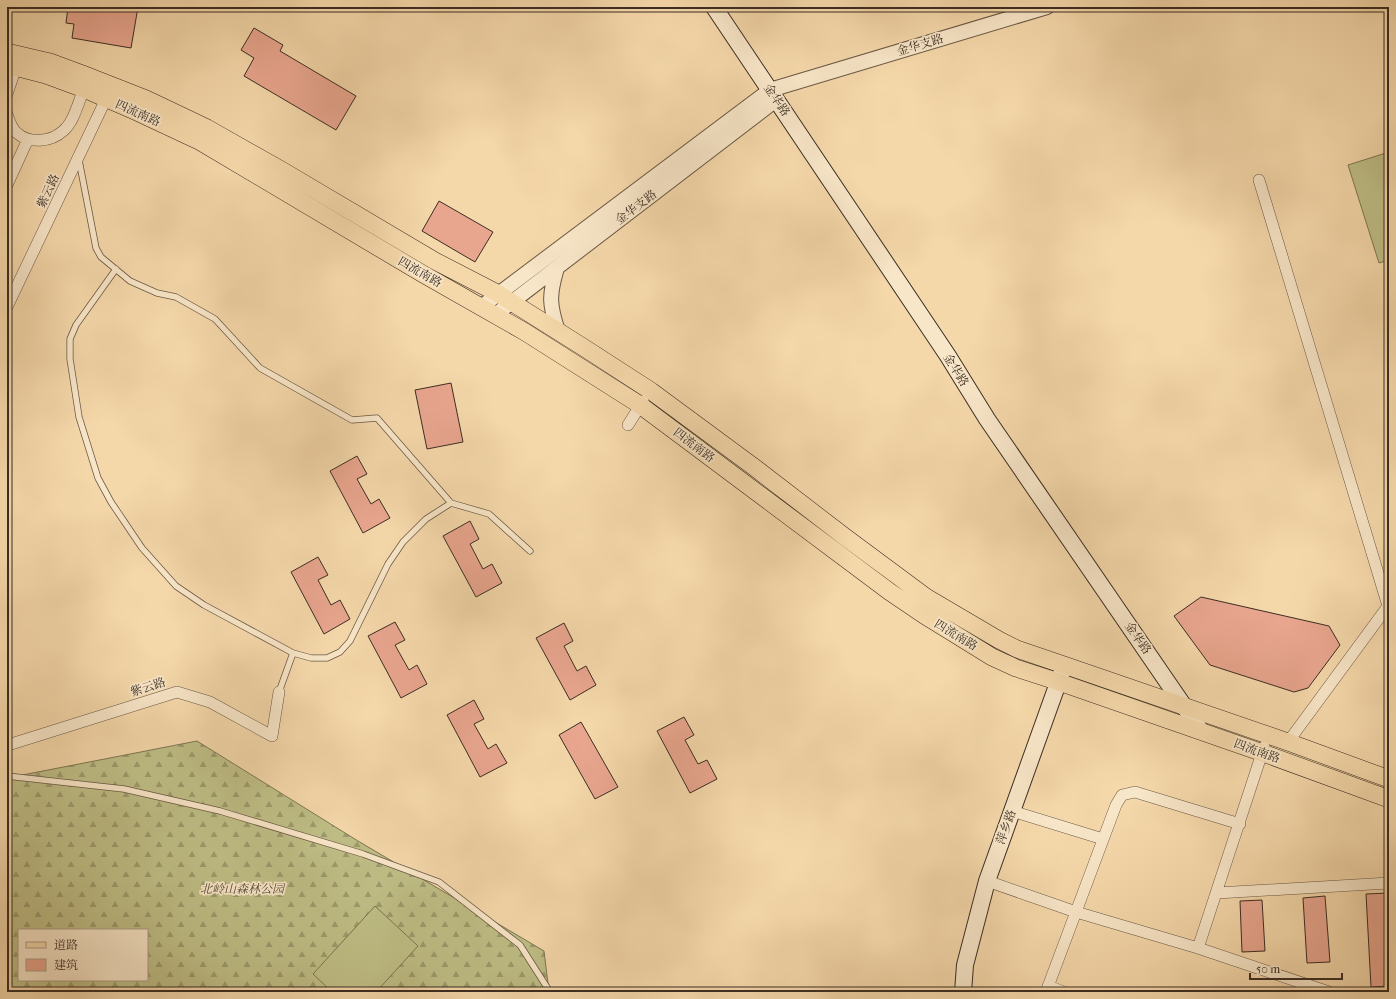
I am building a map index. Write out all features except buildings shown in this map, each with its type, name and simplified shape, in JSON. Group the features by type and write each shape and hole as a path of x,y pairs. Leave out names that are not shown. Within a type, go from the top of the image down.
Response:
{"main road":[{"name":"金华路","path":"714,7 948,356 987,419 1200,731"},
{"name":"四流南路","path":"7,52 50,62 106,91 137,112 198,141 569,359 640,405 924,616 992,657 1016,668 1263,753 1389,799"},
{"name":"四流南路","path":"12,66 84,89 106,91 146,99 207,128 435,261 497,293 651,391 926,597 999,640 1064,665 1288,742 1389,779"},
{"name":"萍乡路","path":"963,992 965,965 987,881 1064,665"}],"street":[{"name":"金华支路","path":"488,311 512,302 557,268 773,95 1047,7"},
{"path":"7,94 12,66"},
{"path":"7,114 16,133 28,139 50,139 63,132 71,121 84,89"},
{"name":"紫云路","path":"7,307 78,158 106,91"},
{"path":"488,311 497,293 773,95"},
{"path":"7,185 28,139"},
{"path":"1259,180 1388,606 1288,742"},
{"path":"557,268 550,296 553,315 558,331"},
{"path":"628,425 640,405 651,391"},
{"name":"紫云路","path":"7,744 8,745 176,692 210,702 272,736 279,692"},
{"path":"1198,948 1268,735"},
{"path":"1064,992 1047,989 1103,838 1116,805 1122,795 1135,792 1240,824"},
{"path":"1012,811 1103,838"},
{"path":"987,881 1076,912 1198,948 1329,992"},
{"path":"1217,893 1389,883"}],"lane":[{"path":"78,158 96,248 101,257 130,281 157,293 176,297 215,319 260,368 352,420 377,418 451,504 489,514 530,552"},
{"path":"116,269 76,325 70,339 70,359 79,417 98,478 111,502 142,548 176,586 204,605 293,653 312,658 327,658 340,652 350,641 388,564 403,542 426,519 451,504"},
{"path":"279,692 293,653"},
{"path":"7,776 124,789 220,811 363,854 439,882 520,945 550,992"}],"green space":[{"path":"1389,152 1389,260 1379,263 1348,165"},
{"name":"北岭山森林公园","path":"197,741 358,841 544,951 549,992 7,992 7,778"},
{"path":"375,906 418,946 376,992 332,992 313,974"}]}
